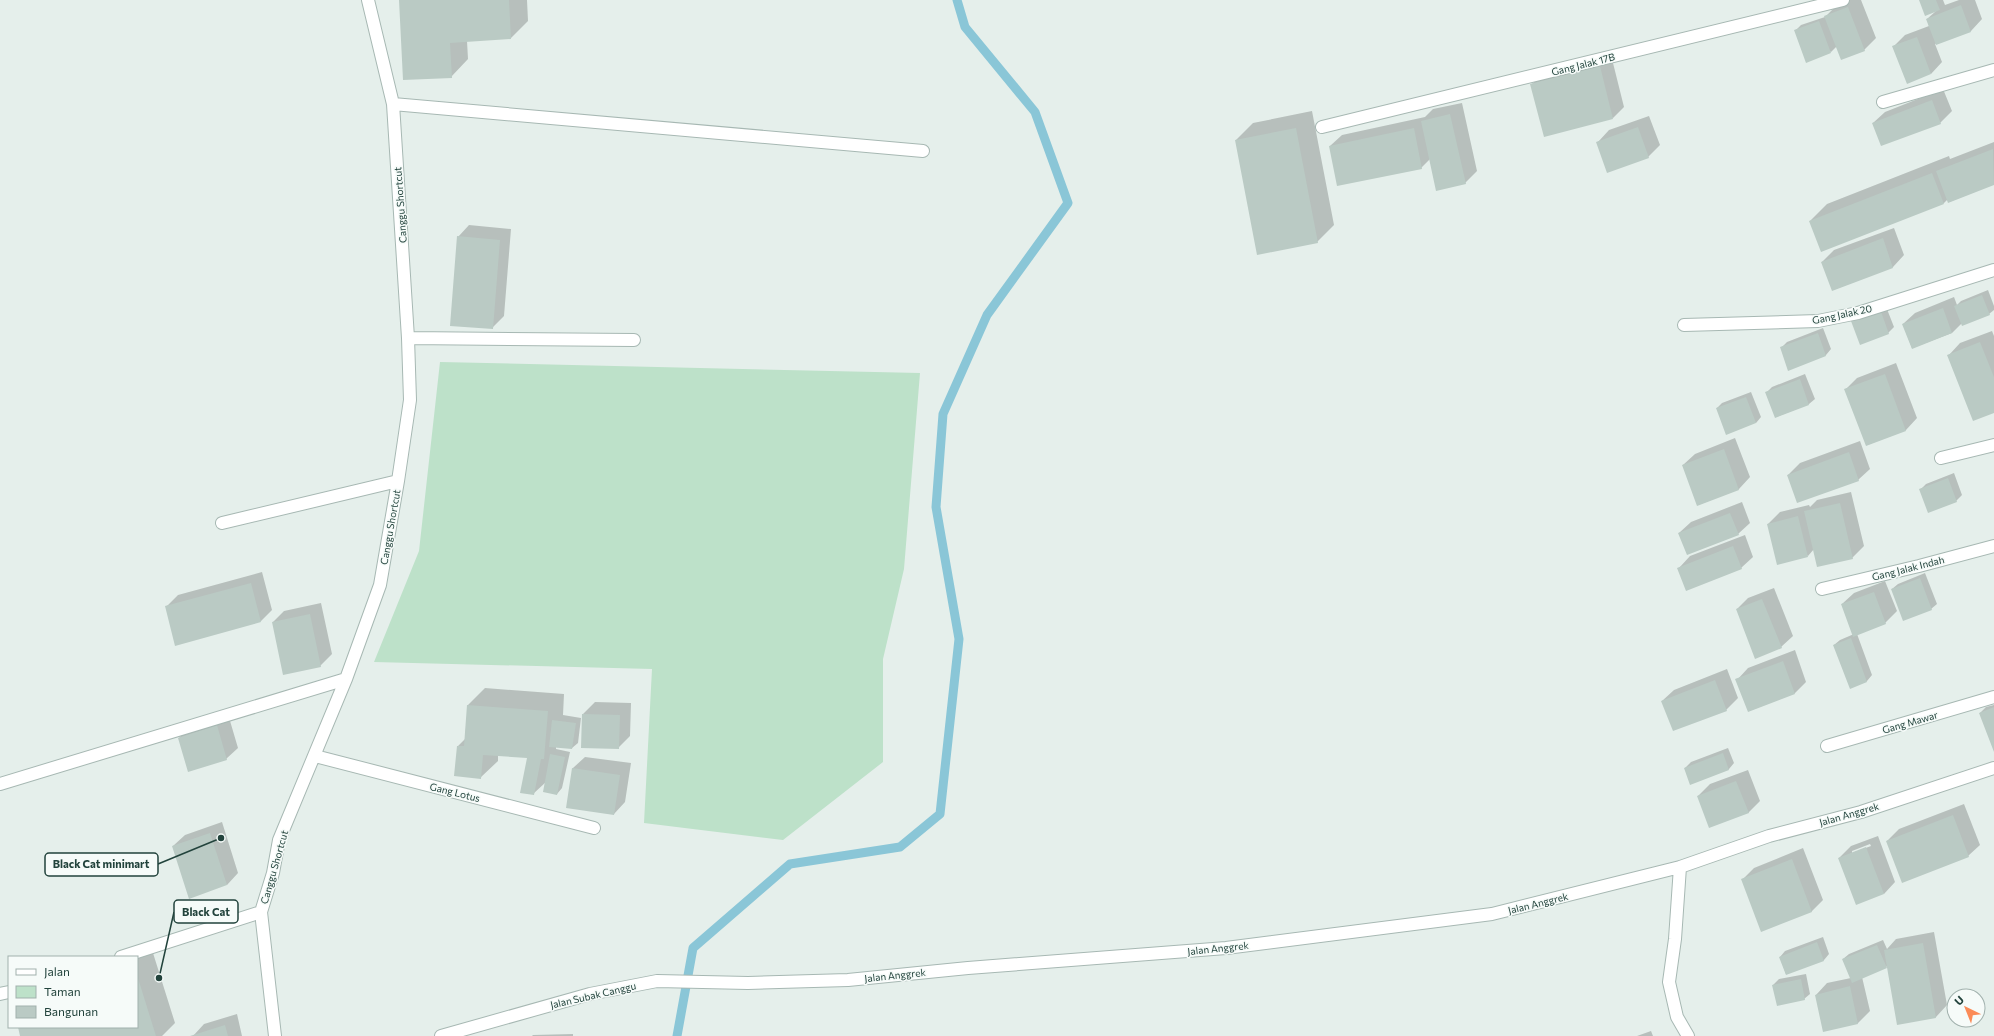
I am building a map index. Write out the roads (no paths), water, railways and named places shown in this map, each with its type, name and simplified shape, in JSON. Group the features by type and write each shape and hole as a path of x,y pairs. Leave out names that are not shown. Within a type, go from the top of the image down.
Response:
{"street":[{"name":"Canggu Shortcut","path":"276,1036 261,912 273,873 279,840 346,679 380,585 410,400 408,338 393,104 368,0"},
{"name":"Gang Jalak 17B","path":"1322,127 1843,0"},
{"path":"1883,102 1994,70"},
{"path":"393,104 923,151"},
{"name":"Gang Jalak 20","path":"1684,325 1818,321 1858,313 1994,270"},
{"path":"408,338 634,340"},
{"path":"1941,458 1994,445"},
{"path":"222,523 398,481"},
{"name":"Gang Jalak Indah","path":"1822,589 1919,566 1994,546"},
{"path":"0,784 346,679"},
{"name":"Gang Mawar","path":"1827,746 1994,697"},
{"name":"Gang Lotus","path":"315,756 594,828"},
{"name":"Jalan Anggrek","path":"748,983 848,980 968,968 1242,946 1492,914 1680,867 1769,836 1861,812 1994,768"},
{"path":"1680,867 1675,939 1669,982 1677,1017 1688,1036"},
{"path":"124,956 261,912"},
{"name":"Jalan Subak Canggu","path":"441,1036 590,994 657,981 748,983"}],"waterway":[{"path":"677,1036 693,948 790,864 900,847 940,814 959,639 936,507 943,414 987,315 1068,203 1035,112 965,27 957,0"}],"place":[{"name":"Black Cat minimart","path":"221,838"},
{"name":"Black Cat","path":"159,978"}]}
